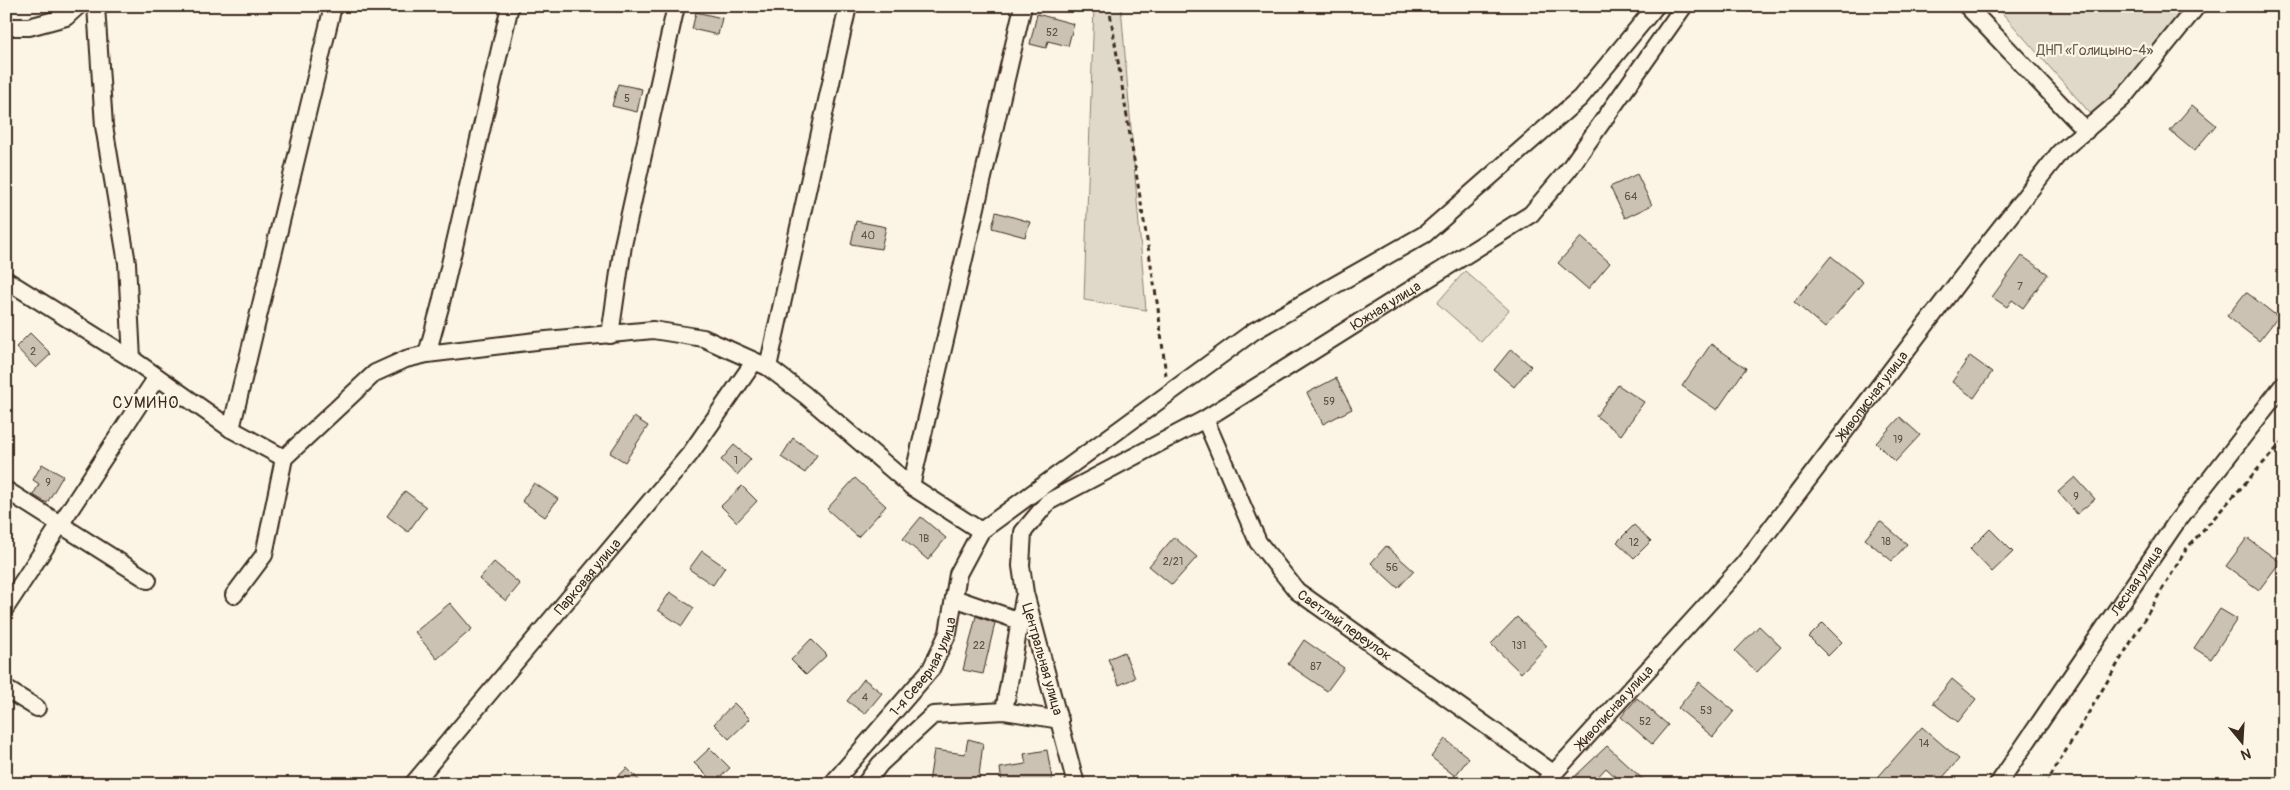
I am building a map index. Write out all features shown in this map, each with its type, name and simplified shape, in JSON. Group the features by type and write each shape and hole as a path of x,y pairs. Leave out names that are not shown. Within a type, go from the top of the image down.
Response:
{"street":[{"path":"6,27 30,27 66,17 78,6"},
{"path":"96,6 104,126 127,263 132,358"},
{"path":"231,429 333,6"},
{"path":"426,354 440,307 510,6"},
{"path":"610,335 623,245 676,6"},
{"path":"761,365 848,6"},
{"path":"911,486 1024,6"},
{"path":"234,595 264,555 284,458 375,373 406,359 426,354 653,330 703,338 761,365 805,395 911,486 981,531 1254,331 1425,234 1580,98 1656,6"},
{"name":"Южная улица","path":"1023,532 1048,502 1205,419 1531,214 1569,169 1684,6"},
{"path":"1967,6 2086,131"},
{"name":"Живописная улица","path":"1549,779 1743,564 2060,152 2122,99 2197,6"},
{"path":"6,280 132,358 231,429 284,458"},
{"name":"Парковая улица","path":"413,784 690,454 761,365"},
{"path":"6,607 61,526 157,377"},
{"name":"Лесная улица","path":"1998,784 2175,524 2284,384"},
{"name":"Светлый переулок","path":"1205,419 1258,542 1297,591 1549,779"},
{"path":"6,490 148,580"},
{"name":"1-я Северная улица","path":"832,784 932,669 948,633 958,574 981,531"},
{"name":"Центральная улица","path":"1023,532 1021,566 1025,593 1076,784"},
{"path":"1004,711 1025,593"},
{"path":"954,598 1020,621"},
{"path":"6,689 36,708"},
{"path":"865,784 880,764 933,715 1004,711 1060,720"}],"path":[{"path":"1109,6 1158,308 1168,394"},
{"path":"2046,784 2187,548 2284,440"}],"green space":[{"path":"1094,6 1121,6 1146,310 1084,300"},
{"name":"ДНП «Голицыно-4»","path":"1996,6 2185,6 2097,121"},
{"path":"1465,271 1509,310 1481,342 1437,303"}],"building":[{"path":"696,12 722,18 718,35 692,29"},
{"path":"1037,14 1074,24 1068,46 1048,41 1046,48 1030,44"},
{"path":"618,84 642,89 637,112 612,106"},
{"path":"2192,105 2216,125 2194,151 2170,131"},
{"path":"1637,174 1652,205 1625,218 1610,187"},
{"path":"996,212 1030,222 1025,237 992,228"},
{"path":"856,221 886,227 881,249 851,244"},
{"path":"1581,237 1610,263 1588,289 1558,263"},
{"path":"1831,256 1863,282 1825,328 1794,302"},
{"path":"2022,256 2048,274 2023,308 2012,300 2007,307 1992,297"},
{"path":"2246,292 2278,317 2259,341 2227,316"},
{"path":"30,333 51,354 36,368 16,347"},
{"path":"1711,344 1746,368 1717,410 1682,386"},
{"path":"1511,349 1531,366 1514,387 1494,370"},
{"path":"1970,356 1992,372 1974,398 1952,382"},
{"path":"1336,378 1352,409 1323,424 1307,393"},
{"path":"1618,385 1644,402 1621,435 1596,416"},
{"path":"634,417 648,426 625,462 610,453"},
{"path":"1900,417 1920,435 1895,462 1876,443"},
{"path":"793,438 817,455 805,473 781,457"},
{"path":"734,445 751,459 737,475 721,460"},
{"path":"42,464 63,476 47,503 33,495 39,484 33,480"},
{"path":"2075,477 2095,499 2077,514 2058,492"},
{"path":"855,478 886,506 858,537 827,509"},
{"path":"534,483 558,499 545,517 522,501"},
{"path":"742,486 757,501 737,522 721,506"},
{"path":"405,491 426,507 408,532 387,516"},
{"path":"921,517 946,538 928,560 903,539"},
{"path":"1880,521 1907,544 1892,561 1865,539"},
{"path":"1634,525 1651,541 1634,558 1617,542"},
{"path":"1990,529 2013,552 1992,572 1970,549"},
{"path":"1174,537 1197,557 1172,585 1149,566"},
{"path":"2247,538 2280,562 2259,590 2226,566"},
{"path":"1386,546 1414,571 1398,588 1371,563"},
{"path":"702,551 725,567 713,585 689,569"},
{"path":"494,562 520,584 506,601 479,579"},
{"path":"670,592 694,608 682,626 658,610"},
{"path":"450,603 472,629 437,659 415,632"},
{"path":"2220,609 2237,619 2211,659 2194,648"},
{"path":"976,616 995,623 983,674 963,670"},
{"path":"1517,617 1547,646 1521,673 1491,644"},
{"path":"1823,623 1842,642 1828,656 1809,637"},
{"path":"1759,626 1781,647 1757,672 1735,651"},
{"path":"811,639 827,655 806,675 791,660"},
{"path":"1304,640 1344,668 1327,691 1288,664"},
{"path":"1124,652 1135,678 1119,685 1108,659"},
{"path":"864,679 882,693 865,714 847,701"},
{"path":"1952,679 1976,699 1958,722 1933,703"},
{"path":"1699,682 1734,711 1713,737 1678,708"},
{"path":"1637,698 1668,725 1652,744 1621,717"},
{"path":"734,703 750,719 729,739 714,724"},
{"path":"1922,727 1959,759 1937,784 1872,784"},
{"path":"968,739 983,743 978,784 929,782 934,750 965,754"},
{"path":"1445,739 1469,758 1455,776 1431,757"},
{"path":"1607,746 1648,784 1623,784 1606,768 1591,784 1567,784"},
{"path":"710,748 730,768 714,783 694,763"},
{"path":"1047,750 1053,784 1002,784 1000,768 1026,764 1024,754"},
{"path":"627,768 643,784 610,784"}],"district":[{"name":"СУМИНО","path":"146,402"}]}
